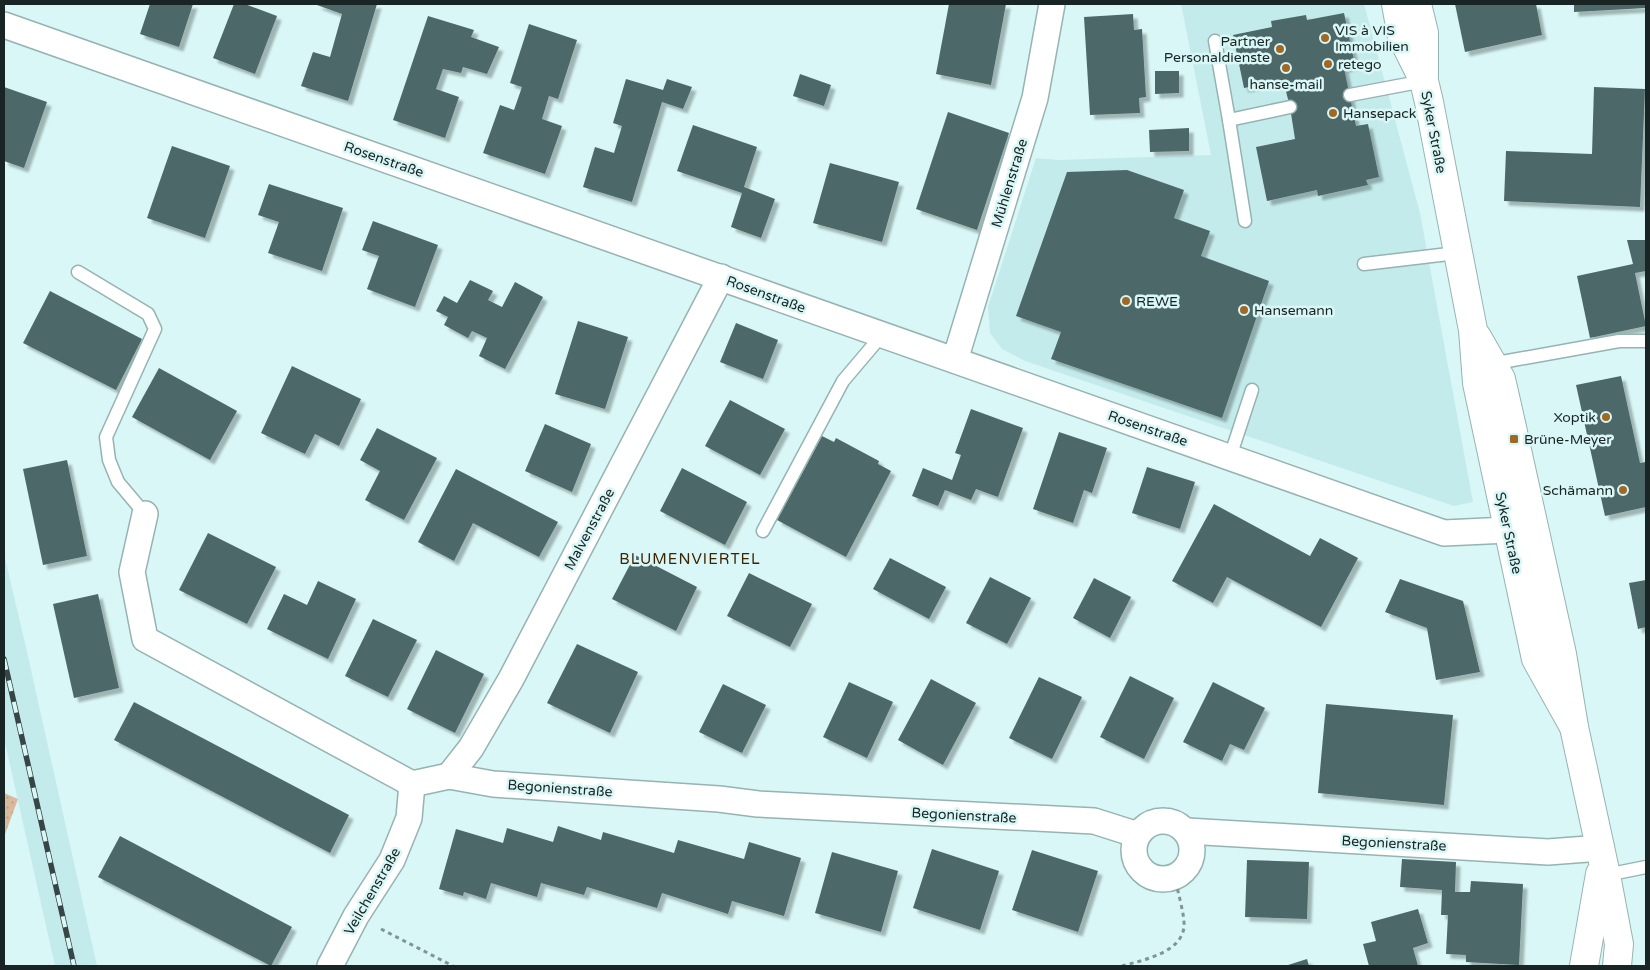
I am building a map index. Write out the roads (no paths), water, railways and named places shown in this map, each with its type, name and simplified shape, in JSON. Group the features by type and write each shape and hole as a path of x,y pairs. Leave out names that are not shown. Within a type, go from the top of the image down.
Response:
{"street":[{"name":"Mühlenstraße","path":"955,360 1035,98 1052,4"},
{"name":"Syker Straße","path":"1396,4 1402,36 1424,81"},
{"name":"Syker Straße","path":"1417,4 1424,33 1424,81 1473,330 1484,365 1477,384 1521,528 1536,659 1574,727 1601,848 1619,944 1617,966"},
{"name":"Rosenstraße","path":"4,25 1444,533 1521,528"},
{"name":"Malvenstraße","path":"449,776 471,748 511,679 720,277"},
{"path":"145,514 132,572 145,639 412,784"},
{"name":"Begonienstraße","path":"412,784 449,776 493,784 709,798 758,804 1094,821 1138,835 1148,824 1162,820 1176,823 1187,831 1548,852 1601,848"},
{"name":"Veilchenstraße","path":"330,966 356,916 392,860 409,818 412,784"},
{"path":"1138,835 1134,849 1137,863 1146,874 1160,879 1175,877 1188,866 1193,848 1187,831"},
{"name":"Syker Straße","path":"1584,966 1600,881 1601,848"}],"lane":[{"path":"1215,41 1245,221"},
{"path":"1350,95 1424,81"},
{"path":"1229,120 1290,107"},
{"path":"1364,264 1457,253"},
{"path":"78,272 148,314 154,329 106,437 108,460 118,482 145,514"},
{"path":"763,532 843,380 882,335"},
{"path":"1484,365 1619,341 1646,341"},
{"path":"1230,457 1252,390"},
{"path":"1606,874 1646,867"}],"railway":[{"path":"4,659 74,966"}],"place":[{"name":"VIS à VIS Immobilien","path":"1325,38"},
{"name":"Partner Personaldienste","path":"1280,49"},
{"name":"retego","path":"1328,64"},
{"name":"hanse-mail","path":"1286,68"},
{"name":"Hansepack","path":"1333,113"},
{"name":"REWE","path":"1126,301"},
{"name":"Hansemann","path":"1244,310"},
{"name":"Xoptik","path":"1606,417"},
{"name":"Brüne-Meyer","path":"1514,439"},
{"name":"Schämann","path":"1623,490"}],"district":[{"name":"BLUMENVIERTEL","path":"690,559"}]}
